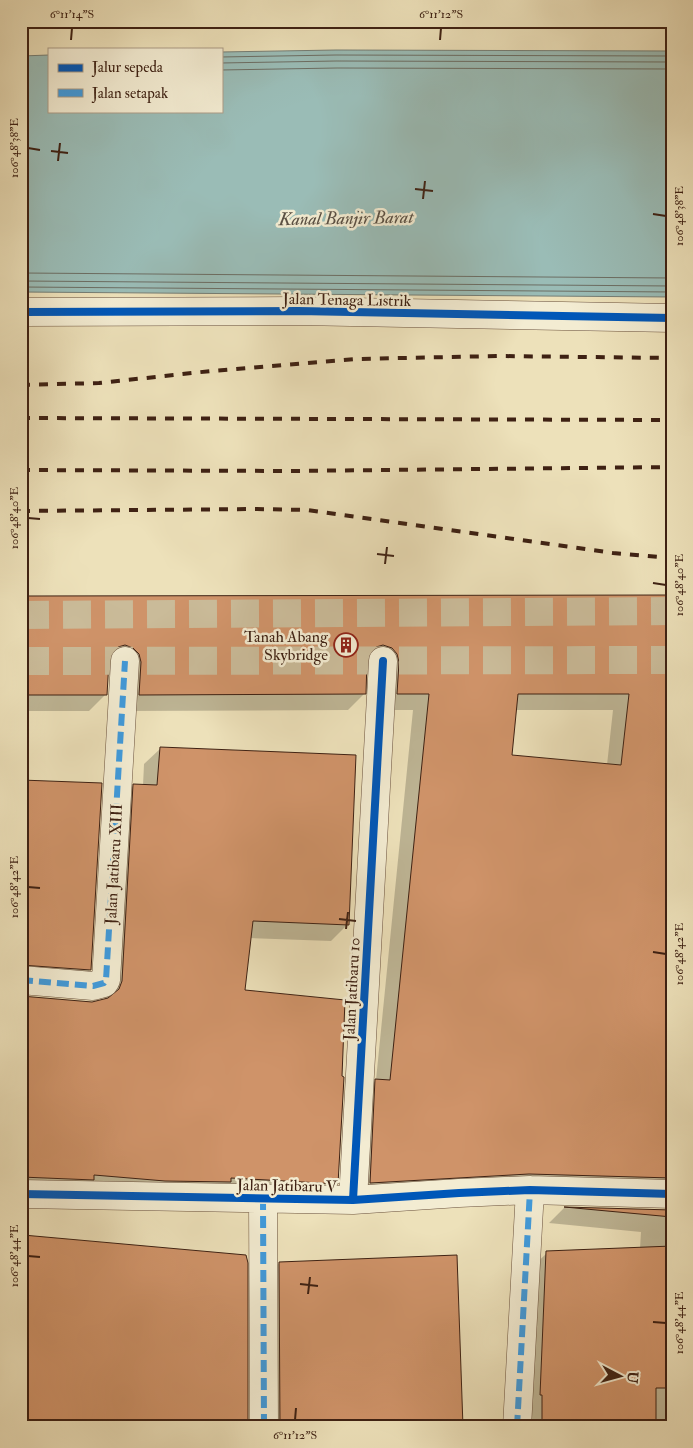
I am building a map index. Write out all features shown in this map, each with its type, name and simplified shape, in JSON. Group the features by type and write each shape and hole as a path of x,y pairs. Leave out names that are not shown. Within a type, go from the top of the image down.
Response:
{"street":[{"name":"Jalan Tenaga Listrik","path":"21,312 298,311 672,318"},
{"name":"Jalan Jatibaru 10","path":"353,1200 383,660"},
{"name":"Jalan Jatibaru XIII","path":"21,980 99,986 106,980 125,661"},
{"name":"Jalan Jatibaru V","path":"21,1194 353,1200 530,1190 672,1194"},
{"path":"517,1427 530,1190"},
{"path":"263,1198 264,1427"}],"water":[{"name":"Kanal Banjir Barat","path":"336,50 672,51 672,297 21,292 21,56 48,55 48,112 222,112 222,52"}],"building":[{"path":"672,595 672,1178 529,1174 370,1183 375,1079 390,1080 429,694 397,694 399,662 397,654 392,648 383,645 376,647 370,653 367,660 366,694 139,695 141,662 139,654 133,648 125,645 118,647 112,653 109,660 107,695 21,695 21,596","holes":["518,694 629,694 621,765 512,755"]},
{"path":"160,747 356,755 349,925 253,921 245,990 345,1000 342,1076 344,1077 338,1184 231,1178 231,1182 165,1181 94,1175 94,1180 21,1177 21,996 92,1002 108,998 119,989 122,981 133,784 157,785"},
{"path":"21,780 102,783 91,970 21,965"},
{"path":"564,1207 672,1210 672,1217"},
{"path":"23,1235 246,1255 248,1263 248,1427 21,1427 21,1251"},
{"path":"672,1246 670,1388 656,1388 656,1427 542,1427 542,1395 540,1395 546,1251"},
{"path":"457,1255 463,1427 280,1427 279,1262"}],"tunnel":[{"path":"21,615 672,611"},
{"path":"21,661 672,660"}],"railway":[{"path":"21,385 99,383 211,371 356,359 499,356 672,358"},
{"path":"21,418 672,420"},
{"path":"21,470 289,471 672,467"},
{"path":"21,511 307,510 613,553 672,558"}],"marked path":[{"path":"21,980 93,986 104,983 106,980 125,661"},
{"path":"517,1427 530,1190"},
{"path":"263,1198 264,1427"}],"cycle path":[{"path":"21,312 298,311 672,318"},
{"path":"353,1200 383,661"},
{"path":"21,1194 353,1200 530,1190 672,1194"}],"place":[{"name":"Tanah Abang Skybridge","path":"346,645"}]}
